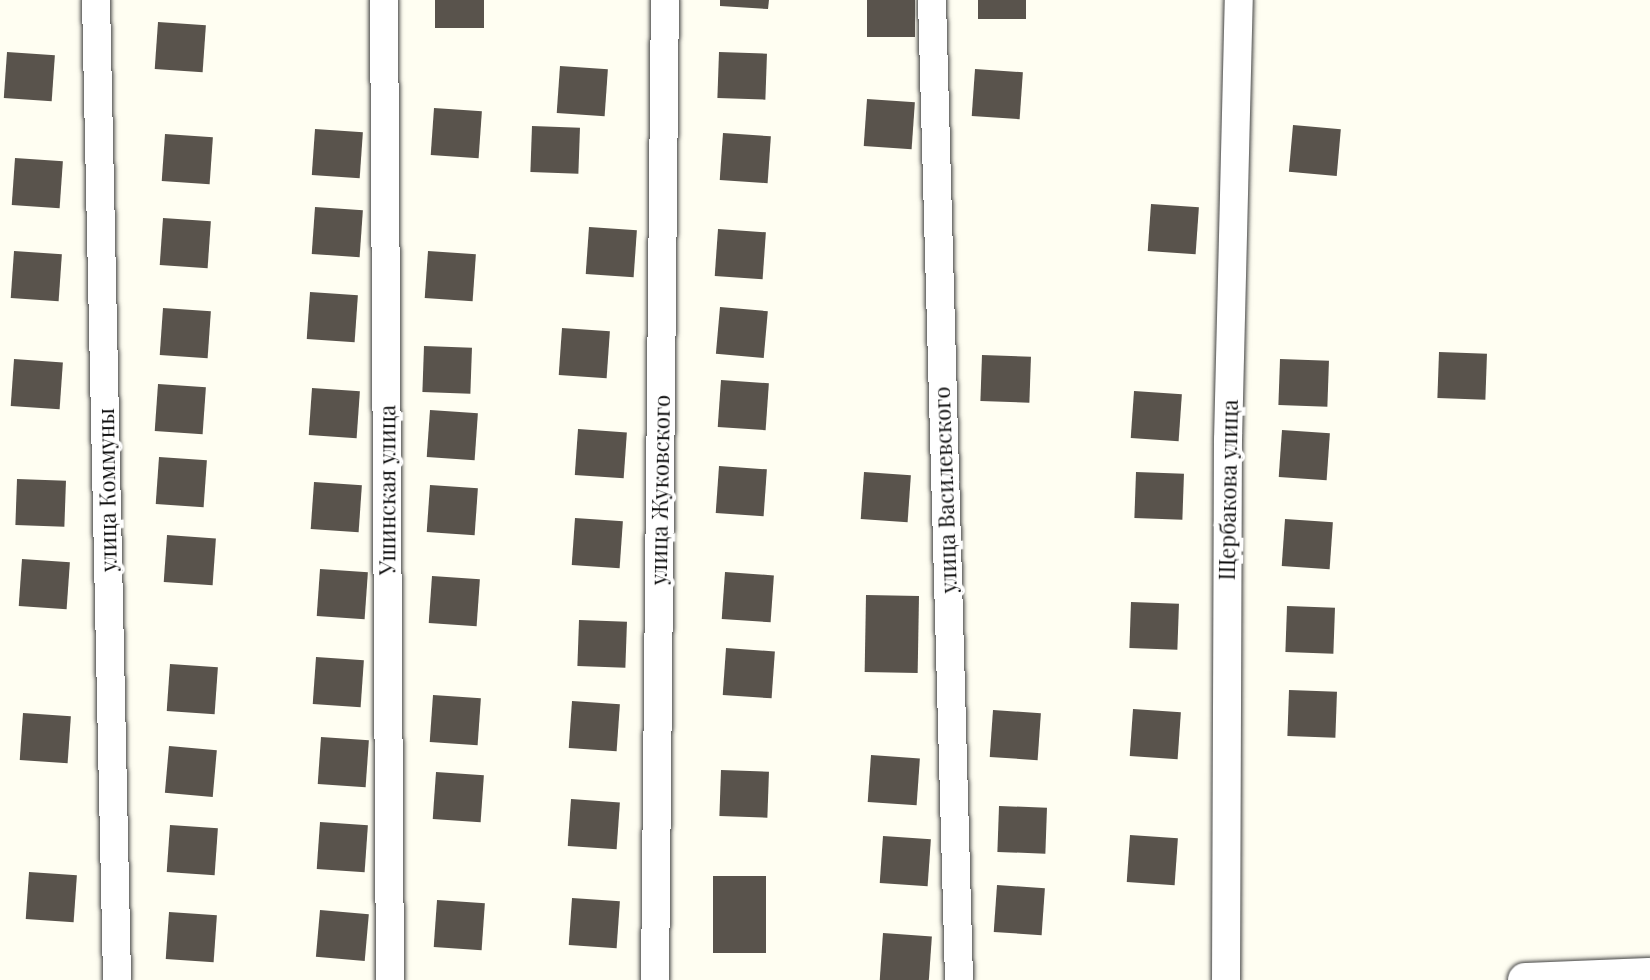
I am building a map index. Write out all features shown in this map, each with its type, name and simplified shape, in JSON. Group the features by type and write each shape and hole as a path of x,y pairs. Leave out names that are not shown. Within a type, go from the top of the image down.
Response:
{"street":[{"name":"улица Коммуны","path":"96,0 117,980"},
{"name":"Ушинская улица","path":"384,0 390,980"},
{"name":"улица Жуковского","path":"655,980 665,0"},
{"name":"улица Василевского","path":"932,0 959,980"},
{"name":"Щербакова улица","path":"1226,980 1228,440 1239,0"},
{"path":"1525,980 1650,975"}],"building":[{"path":"435,0 484,0 484,28 435,28"},
{"path":"720,0 769,0 768,9 720,6"},
{"path":"867,0 915,0 915,37 867,37"},
{"path":"978,0 1026,0 1026,19 978,19"},
{"path":"158,22 206,25 203,72 155,69"},
{"path":"7,52 55,55 52,101 4,98"},
{"path":"719,52 767,54 765,100 717,98"},
{"path":"560,66 608,69 605,116 557,113"},
{"path":"975,69 1023,72 1020,119 972,116"},
{"path":"867,99 915,102 912,149 864,146"},
{"path":"434,108 482,111 479,158 431,155"},
{"path":"1293,125 1341,129 1337,176 1289,172"},
{"path":"532,126 580,128 578,174 530,172"},
{"path":"315,129 363,132 360,178 312,175"},
{"path":"723,133 771,136 768,183 720,180"},
{"path":"165,134 213,137 210,184 162,181"},
{"path":"15,158 63,161 60,208 12,205"},
{"path":"1151,204 1199,207 1196,254 1148,251"},
{"path":"315,207 363,210 360,257 312,254"},
{"path":"163,218 211,221 208,268 160,265"},
{"path":"589,227 637,230 634,277 586,274"},
{"path":"718,229 766,232 763,279 715,276"},
{"path":"14,251 62,254 59,301 11,298"},
{"path":"428,251 476,254 473,301 425,298"},
{"path":"310,292 358,295 355,342 307,339"},
{"path":"720,307 768,311 764,358 716,354"},
{"path":"163,308 211,311 208,358 160,355"},
{"path":"562,328 610,331 607,378 559,375"},
{"path":"424,346 472,348 470,394 422,392"},
{"path":"1439,352 1487,354 1485,400 1437,398"},
{"path":"982,355 1031,357 1029,403 980,401"},
{"path":"14,359 63,362 60,409 11,406"},
{"path":"1280,359 1329,361 1327,407 1278,405"},
{"path":"721,380 769,383 766,430 718,427"},
{"path":"158,384 206,387 203,434 155,431"},
{"path":"312,388 360,391 357,438 309,435"},
{"path":"1134,391 1182,394 1179,441 1131,438"},
{"path":"430,410 478,413 475,460 427,457"},
{"path":"578,429 627,432 624,478 575,475"},
{"path":"1282,430 1330,433 1327,480 1279,477"},
{"path":"159,457 207,460 204,507 156,504"},
{"path":"719,466 767,469 764,516 716,513"},
{"path":"864,472 911,475 908,522 861,519"},
{"path":"1136,472 1184,474 1182,520 1134,518"},
{"path":"17,479 66,481 64,527 15,525"},
{"path":"314,482 362,485 359,532 311,529"},
{"path":"430,485 478,488 475,535 427,532"},
{"path":"575,518 623,521 620,568 572,565"},
{"path":"1285,519 1333,522 1330,569 1282,566"},
{"path":"167,535 216,538 213,585 164,582"},
{"path":"22,559 70,562 67,609 19,606"},
{"path":"320,569 368,572 365,619 317,616"},
{"path":"725,572 774,575 771,622 722,619"},
{"path":"432,576 480,579 477,626 429,623"},
{"path":"866,595 919,596 918,673 865,672"},
{"path":"1131,602 1179,604 1177,650 1129,648"},
{"path":"1287,606 1335,608 1333,654 1285,652"},
{"path":"579,620 627,622 625,668 577,666"},
{"path":"726,648 775,651 772,698 723,695"},
{"path":"316,657 364,660 361,707 313,704"},
{"path":"170,664 218,667 215,714 167,711"},
{"path":"1289,690 1337,692 1335,738 1287,736"},
{"path":"433,695 481,698 478,745 430,742"},
{"path":"572,701 620,704 617,751 569,748"},
{"path":"1133,709 1181,712 1178,759 1130,756"},
{"path":"993,710 1041,713 1038,760 990,757"},
{"path":"23,713 71,716 68,763 20,760"},
{"path":"321,737 369,740 366,787 318,784"},
{"path":"169,746 217,750 213,797 165,793"},
{"path":"871,755 920,758 917,805 868,802"},
{"path":"721,770 769,772 767,818 719,816"},
{"path":"436,772 484,775 481,822 433,819"},
{"path":"571,799 620,802 617,849 568,846"},
{"path":"999,806 1047,808 1045,854 997,852"},
{"path":"320,822 368,825 365,872 317,869"},
{"path":"170,825 218,828 215,875 167,872"},
{"path":"1130,835 1178,838 1175,885 1127,882"},
{"path":"883,836 931,839 928,886 880,883"},
{"path":"29,872 77,875 74,922 26,919"},
{"path":"713,876 766,876 766,953 713,953"},
{"path":"997,885 1045,888 1042,935 994,932"},
{"path":"572,898 620,901 617,948 569,945"},
{"path":"437,900 485,903 482,950 434,947"},
{"path":"320,910 369,914 365,961 316,957"},
{"path":"169,912 217,915 214,962 166,959"},
{"path":"883,933 932,936 929,980 880,980"}]}
